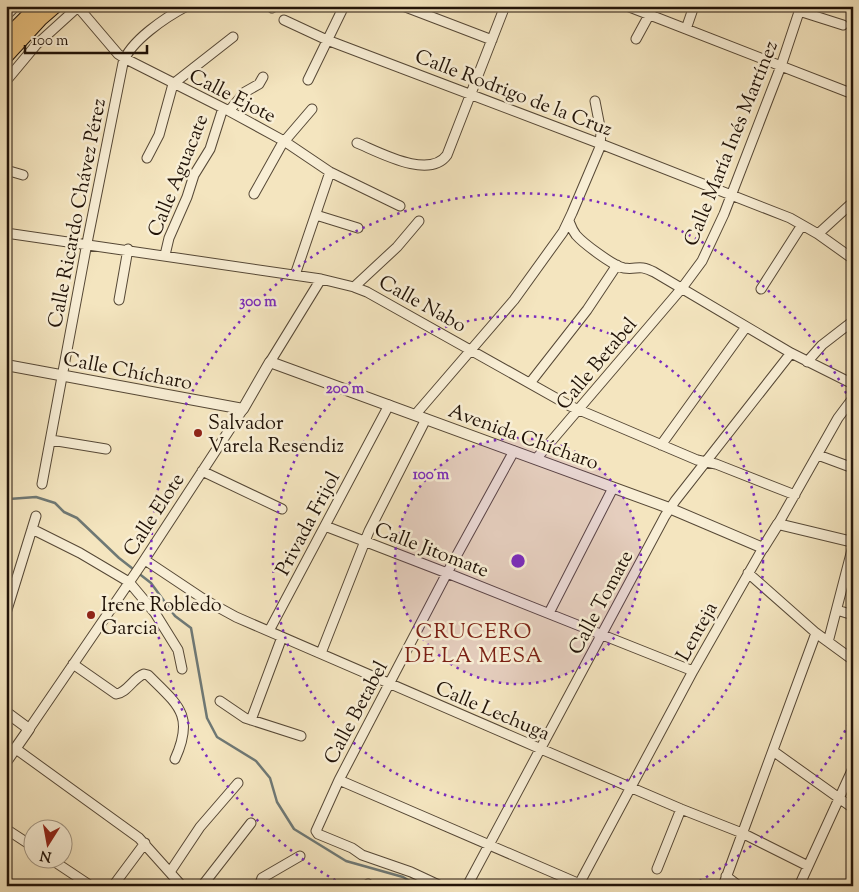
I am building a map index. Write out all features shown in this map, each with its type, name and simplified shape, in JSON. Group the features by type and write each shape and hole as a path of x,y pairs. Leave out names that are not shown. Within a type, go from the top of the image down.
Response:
{"main road":[{"path":"6,38 38,6"},
{"path":"6,56 40,19 55,6"}],"street":[{"path":"6,15 15,6"},
{"path":"124,58 136,43 170,16 187,6"},
{"path":"308,80 344,6"},
{"path":"403,6 492,40"},
{"path":"357,143 409,163 427,166 438,164 447,156 505,6"},
{"path":"627,6 853,94"},
{"path":"636,39 654,6"},
{"path":"686,29 694,6"},
{"name":"Calle Ejote","path":"6,81 36,45 79,7 118,54 124,58 226,109 284,141 330,172 400,206"},
{"path":"800,8 843,25"},
{"name":"Calle María Inés Martínez","path":"682,288 702,261 732,195 781,66 800,8"},
{"name":"Calle Rodrigo de la Cruz","path":"284,20 327,40 601,144 802,224 853,259"},
{"path":"147,158 159,135 173,84 233,37"},
{"name":"Calle Ricardo Chávez Pérez","path":"42,484 86,244 124,58"},
{"name":"Calle Aguacate","path":"165,255 169,238 194,175 210,149 226,109 245,92 259,84 263,77"},
{"path":"415,415 514,300 555,245 569,221 601,144 601,132 594,101"},
{"path":"254,194 284,141 312,109"},
{"path":"6,170 24,175"},
{"path":"295,275 330,172"},
{"path":"818,234 853,202"},
{"path":"316,216 358,228"},
{"path":"354,286 397,247 419,221"},
{"path":"569,221 571,228 580,238 616,265 625,268 645,268 806,362 853,384"},
{"path":"761,290 802,224"},
{"name":"Calle Nabo","path":"6,233 128,249 321,279 354,286 579,410 661,445 795,495"},
{"path":"119,300 128,249"},
{"path":"530,383 587,310 616,265"},
{"name":"Calle Elote","path":"6,762 143,563 243,409 321,279"},
{"name":"Calle Betabel","path":"536,459 682,288"},
{"path":"806,362 822,344 853,321"},
{"path":"661,445 746,327"},
{"name":"Calle Tomate","path":"467,886 669,508 790,353"},
{"name":"Avenida Chícharo","path":"270,362 669,508 763,548"},
{"name":"Calle Chícharo","path":"6,365 243,409"},
{"name":"Lenteja","path":"580,885 693,671 838,418 853,398"},
{"name":"Privada Frijol","path":"269,631 389,405"},
{"path":"321,653 365,542 426,418"},
{"path":"51,440 106,449"},
{"name":"Calle Betabel","path":"441,886 411,872 362,855 352,848 316,832 339,780 447,573 514,451"},
{"path":"818,455 853,468"},
{"path":"202,471 282,510"},
{"path":"549,613 612,488"},
{"path":"6,613 36,516"},
{"path":"778,524 853,542"},
{"name":"Calle Jitomate","path":"325,526 693,671"},
{"path":"32,529 131,580 155,613 178,650 182,669"},
{"path":"828,642 853,546"},
{"name":"Calle Lechuga","path":"143,563 221,609 282,637 541,750 742,833 808,866"},
{"path":"748,573 816,633 853,660"},
{"path":"837,610 853,614"},
{"path":"723,886 816,633"},
{"path":"251,720 282,637"},
{"path":"73,664 116,694 121,693 140,675 144,674 176,702 182,714 183,734 175,759"},
{"path":"220,701 251,720 301,736"},
{"path":"6,712 28,729"},
{"path":"16,749 145,843 182,886"},
{"path":"773,751 853,808"},
{"path":"799,886 853,768"},
{"path":"339,780 580,885"},
{"path":"170,872 200,827 238,783"},
{"path":"657,869 681,809"},
{"path":"202,886 252,823"},
{"path":"6,828 22,839"},
{"path":"113,886 145,843"},
{"path":"259,886 262,878 300,856"},
{"path":"67,870 91,886"},
{"path":"726,876 739,886"}],"waterway":[{"path":"6,496 9,499 36,497 55,503 64,512 77,518 119,558 151,583 175,616 191,628 207,718 217,737 256,761 270,778 277,802 294,829 346,861 403,877 418,886"}],"place":[{"name":"Salvador Varela Resendiz","path":"198,433"},
{"name":"Irene Robledo Garcia","path":"91,615"}],"district":[{"name":"CRUCERO DE LA MESA","path":"474,643"}]}
